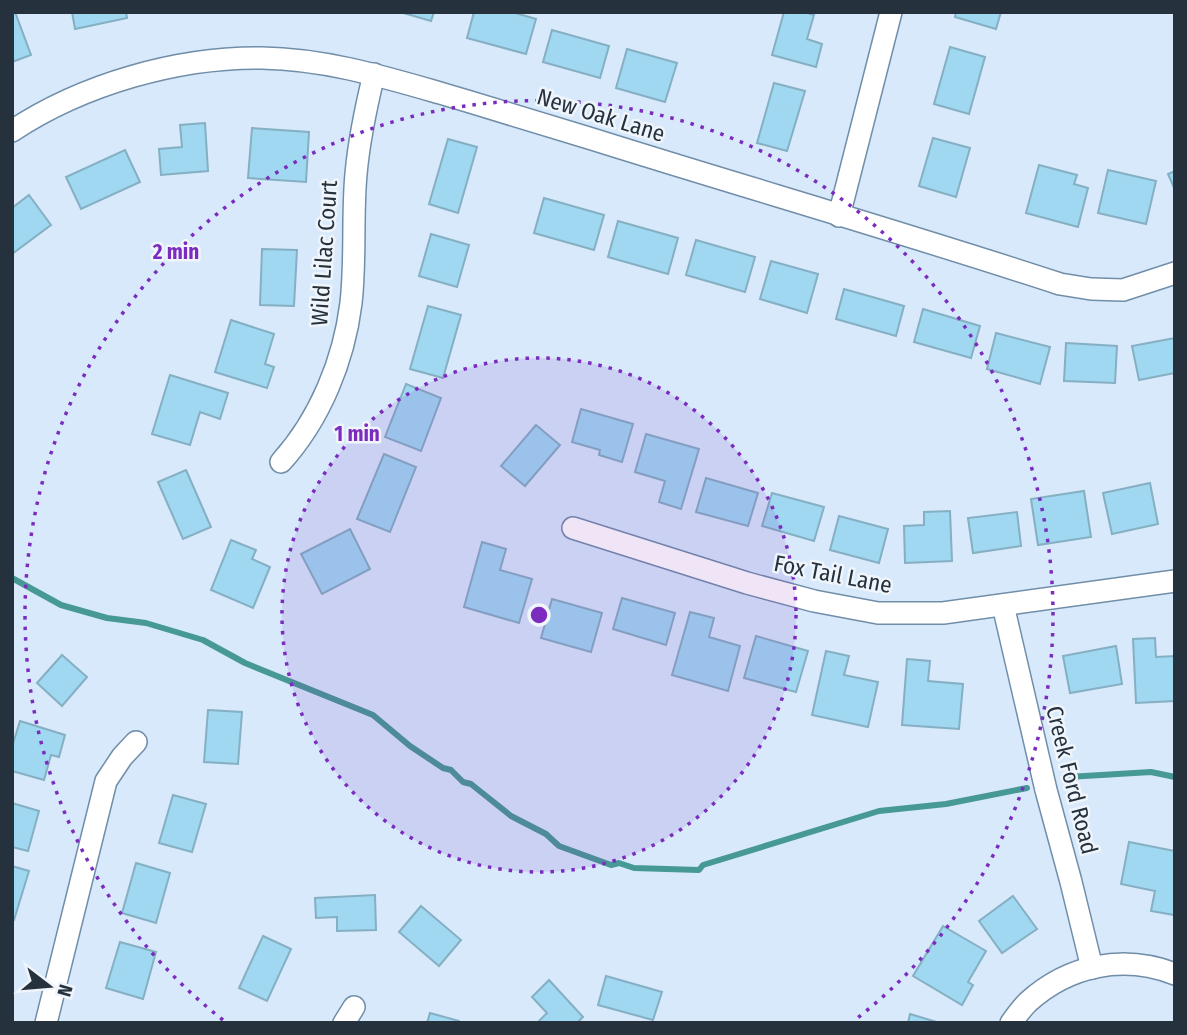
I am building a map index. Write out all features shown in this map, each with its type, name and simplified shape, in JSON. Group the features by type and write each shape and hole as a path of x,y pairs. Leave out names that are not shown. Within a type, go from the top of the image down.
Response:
{"street":[{"path":"839,216 891,12"},
{"name":"New Oak Lane","path":"12,131 61,103 146,72 207,62 262,58 332,65 374,74 533,121 1060,284 1123,290 1175,273"},
{"name":"Wild Lilac Court","path":"281,462 307,430 335,368 345,336 351,302 356,165 360,131 374,74"},
{"name":"Fox Tail Lane","path":"573,528 747,583 814,601 878,613 943,613 1175,581"},
{"name":"Creek Ford Road","path":"1003,605 1091,968"},
{"path":"46,1023 106,781 136,742"},
{"path":"1011,1023 1027,1003 1058,980 1074,972 1107,964 1124,964 1155,967 1175,974"}],"building":[{"path":"12,12 15,12 31,55 12,62"},
{"path":"72,12 126,12 127,18 75,29"},
{"path":"400,12 434,12 431,21"},
{"path":"474,12 512,12 536,19 526,54 467,38"},
{"path":"784,12 814,15 807,39 822,44 816,67 772,55"},
{"path":"956,12 1001,12 996,29 955,17"},
{"path":"552,30 609,46 600,78 543,62"},
{"path":"950,47 985,57 969,114 934,104"},
{"path":"627,49 677,63 665,102 616,88"},
{"path":"774,83 805,91 787,151 757,143"},
{"path":"205,123 208,171 161,175 159,149 182,147 180,125"},
{"path":"252,128 309,132 306,182 248,178"},
{"path":"933,138 970,148 956,197 919,186"},
{"path":"448,139 477,147 458,213 429,204"},
{"path":"125,150 140,182 81,209 66,177"},
{"path":"1039,165 1077,175 1074,184 1088,188 1078,227 1026,213"},
{"path":"1108,170 1156,181 1146,224 1098,213"},
{"path":"1175,171 1175,190 1168,174"},
{"path":"29,195 51,225 12,254 12,208"},
{"path":"544,198 604,215 594,250 534,233"},
{"path":"618,221 678,238 668,274 608,257"},
{"path":"431,234 469,245 457,287 419,276"},
{"path":"696,240 755,257 745,292 686,275"},
{"path":"262,249 297,250 294,306 260,305"},
{"path":"771,261 818,274 807,313 760,299"},
{"path":"844,289 904,306 896,336 836,319"},
{"path":"428,306 461,315 443,378 410,369"},
{"path":"923,309 980,326 971,358 914,342"},
{"path":"231,320 274,334 265,364 274,367 267,388 215,372"},
{"path":"996,333 1050,347 1040,384 987,369"},
{"path":"1175,338 1175,373 1139,380 1132,346"},
{"path":"1066,343 1117,346 1115,383 1064,381"},
{"path":"170,375 228,393 220,419 200,412 190,445 152,434"},
{"path":"406,384 441,398 421,451 385,437"},
{"path":"581,409 633,424 622,462 599,455 600,450 572,442"},
{"path":"536,425 560,445 525,486 501,466"},
{"path":"646,434 699,449 681,509 659,502 665,481 635,472"},
{"path":"384,454 416,467 390,532 357,519"},
{"path":"186,470 211,527 183,539 158,482"},
{"path":"706,478 758,493 748,526 696,512"},
{"path":"1150,483 1158,524 1112,534 1103,493"},
{"path":"1084,491 1091,537 1038,545 1031,499"},
{"path":"772,493 824,507 814,541 762,526"},
{"path":"950,511 952,561 905,563 904,526 924,525 924,512"},
{"path":"1017,512 1021,546 973,553 968,518"},
{"path":"839,516 888,529 879,563 830,550"},
{"path":"350,529 370,569 322,594 301,554"},
{"path":"231,540 256,550 252,559 270,567 253,608 211,590"},
{"path":"482,542 506,549 500,570 532,579 519,623 464,607"},
{"path":"622,598 675,613 666,645 613,629"},
{"path":"552,599 602,613 591,652 541,638"},
{"path":"690,612 714,618 709,637 740,646 728,691 672,675"},
{"path":"756,636 808,651 796,692 744,678"},
{"path":"1155,638 1156,657 1175,656 1175,701 1136,703 1133,639"},
{"path":"1116,646 1122,684 1070,693 1063,656"},
{"path":"826,651 849,656 844,675 878,682 868,727 812,715"},
{"path":"62,655 87,677 62,706 37,683"},
{"path":"907,659 930,661 928,681 963,684 959,729 902,725"},
{"path":"208,710 242,712 238,764 204,762"},
{"path":"20,721 65,735 59,757 51,755 44,780 12,771 12,747"},
{"path":"173,795 206,804 192,852 159,843"},
{"path":"12,803 39,811 28,851 12,847"},
{"path":"1129,842 1175,851 1174,915 1151,911 1155,891 1121,884"},
{"path":"136,863 170,873 156,923 122,913"},
{"path":"12,866 29,871 14,920 12,920"},
{"path":"375,895 376,930 337,931 337,917 316,918 315,898"},
{"path":"1013,896 1037,929 1002,953 979,921"},
{"path":"421,906 461,940 439,966 399,932"},
{"path":"943,926 986,951 968,982 973,985 962,1005 913,976"},
{"path":"263,936 291,949 267,1001 239,988"},
{"path":"120,942 156,952 143,999 106,988"},
{"path":"606,976 662,992 653,1020 598,1005"},
{"path":"549,980 583,1017 577,1023 537,1023 547,1013 532,997"},
{"path":"430,1013 459,1021 459,1023 427,1023"},
{"path":"910,1014 940,1023 908,1023"}],"waterway":[{"path":"12,578 61,605 107,618 146,623 203,640 245,663 373,715 410,746 443,768 451,770 463,782 471,784 511,816 546,834 559,846 611,865 619,863 634,868 699,870 703,865 879,811 946,804 1027,788"},
{"path":"1068,777 1151,772 1175,777"}]}
